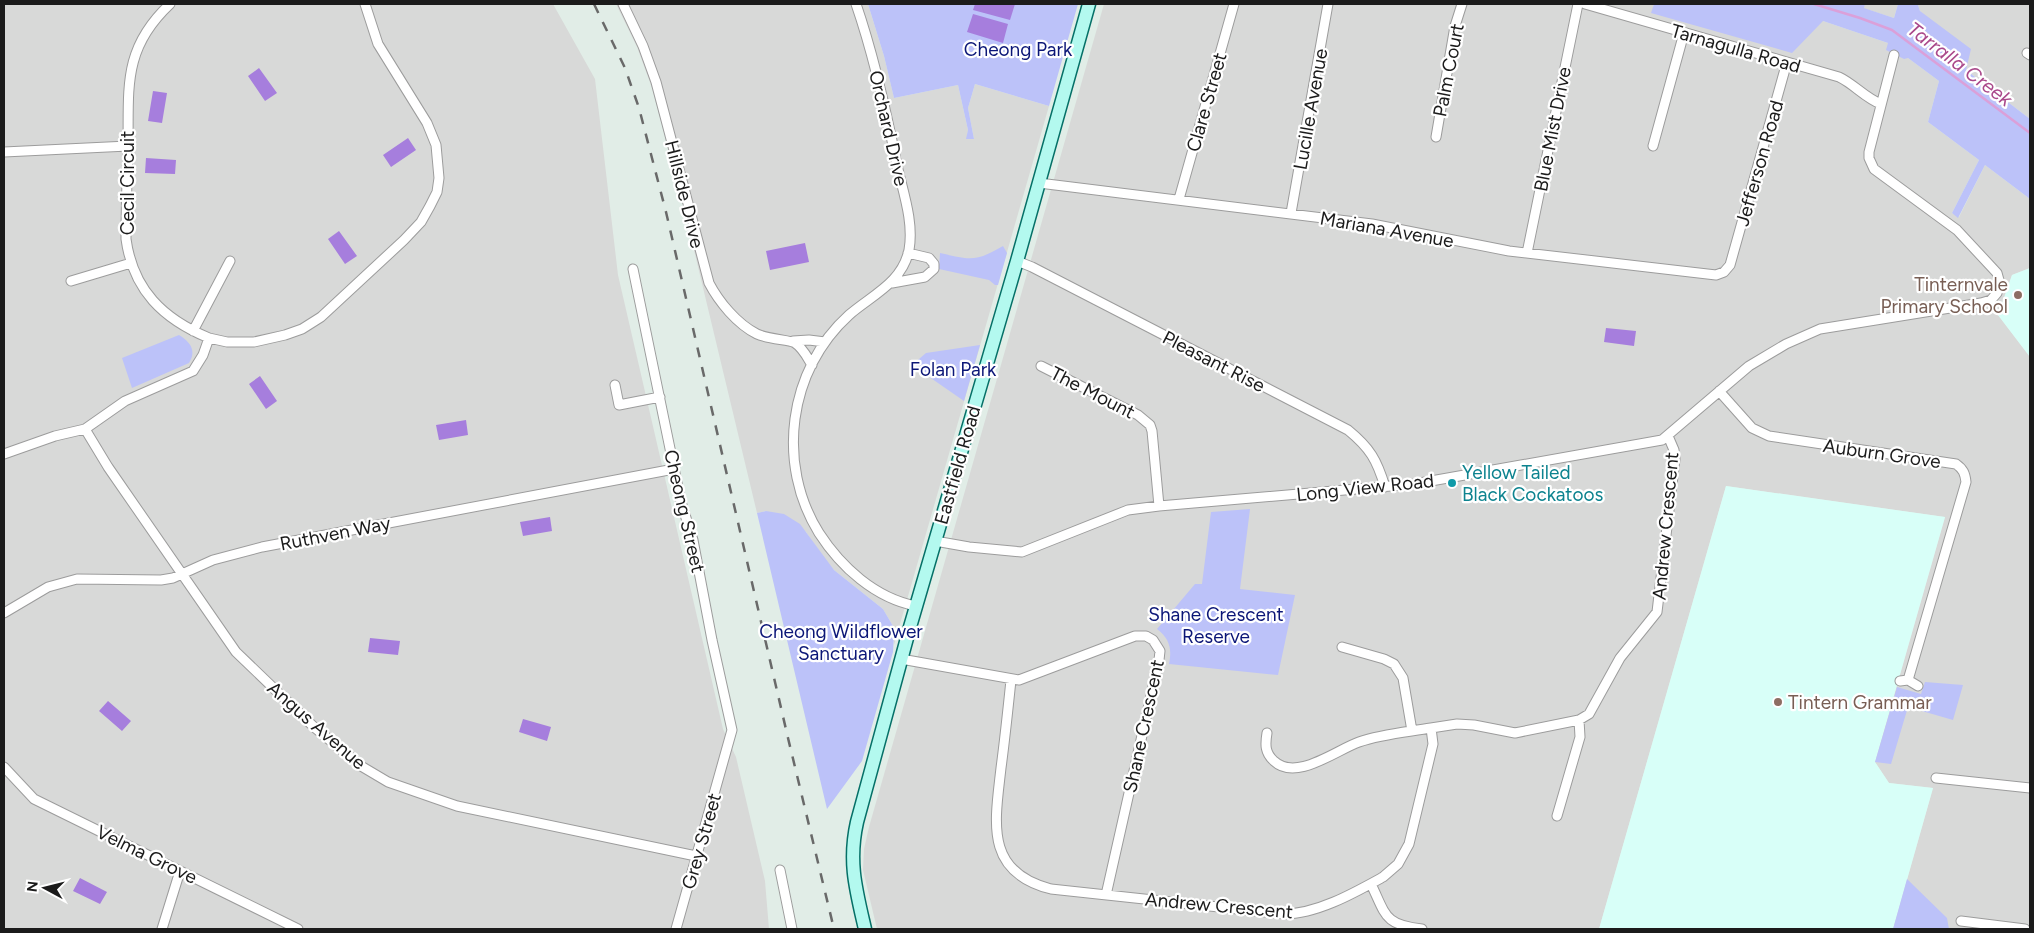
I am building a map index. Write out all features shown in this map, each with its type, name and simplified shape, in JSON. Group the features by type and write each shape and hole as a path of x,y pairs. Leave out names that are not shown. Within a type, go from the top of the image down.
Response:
{"main road":[{"name":"Eastfield Road","path":"865,929 852,870 853,841 901,659 1017,261 1089,4"}],"street":[{"name":"Cecil Circuit","path":"170,4 144,37 132,66 128,96 126,239 131,263 154,302 175,322 209,338 227,342 254,342 286,335 302,329 321,317 421,222 437,192 439,178 436,145 427,123 378,44 365,4"},
{"name":"Hillside Drive","path":"624,4 643,46 656,82 709,283 724,305 749,329 772,339 825,342"},
{"name":"Orchard Drive","path":"856,4 876,71 906,206 911,232 908,253"},
{"name":"Clare Street","path":"1179,200 1234,4"},
{"name":"Lucille Avenue","path":"1291,213 1328,4"},
{"name":"Palm Court","path":"1436,137 1455,26 1462,4"},
{"name":"Blue Mist Drive","path":"1527,253 1578,4"},
{"name":"Tarnagulla Road","path":"1584,4 1839,77 1881,104"},
{"path":"1653,146 1684,33"},
{"name":"Long View Road","path":"935,541 969,547 1022,552 1128,510 1414,484 1662,440 1749,366 1786,344 1820,329 1991,300 1997,293 2000,284 1997,273 1957,230 1874,169 1869,158 1868,152 1894,55"},
{"name":"Jefferson Road","path":"1730,265 1787,62"},
{"path":"4,152 128,146"},
{"name":"Mariana Avenue","path":"1039,183 1372,224 1527,253 1712,276 1724,272 1730,265"},
{"path":"892,283 925,277 934,269 934,264 929,258 908,253 903,267 892,283 850,315 825,342 812,365 797,404 793,448 797,480 808,512 824,541 837,557 857,576 902,604 916,606"},
{"path":"193,331 230,260"},
{"name":"Pleasant Rise","path":"1017,261 1348,430 1370,450 1378,463 1385,487"},
{"path":"71,281 131,263"},
{"name":"Cheong Street","path":"633,269 681,502 693,540 732,730 727,752"},
{"path":"4,454 55,436 85,428 125,401 193,371 203,355 209,338"},
{"path":"793,341 804,351 812,365"},
{"name":"The Mount","path":"1042,366 1138,415 1150,424 1154,441 1159,506"},
{"path":"615,385 619,405 660,397"},
{"name":"Auburn Grove","path":"1719,391 1752,428 1769,436 1956,464 1962,467 1966,482 1904,681 1918,686"},
{"name":"Angus Avenue","path":"85,428 108,467 236,652 314,727 361,766 388,782 457,806 696,856"},
{"name":"Andrew Crescent","path":"1578,720 1589,714 1620,658 1657,612 1675,459 1674,450 1668,436"},
{"name":"Ruthven Way","path":"4,613 48,587 77,580 161,580 173,578 213,560 262,547 674,469"},
{"name":"Shane Crescent","path":"901,659 1019,680 1135,636 1146,636 1154,640 1158,646 1159,660 1106,895"},
{"path":"1342,647 1384,659 1394,664 1403,678 1412,731"},
{"name":"Andrew Crescent","path":"1012,680 995,820 996,834 1000,847 1015,870 1033,884 1052,889 1294,914 1314,910 1371,884 1391,871 1404,854 1409,844 1432,744 1431,728"},
{"path":"1267,733 1265,746 1268,755 1283,767 1299,769 1361,742 1412,731 1457,724 1474,725 1514,733 1578,720 1580,737 1557,816"},
{"name":"Grey Street","path":"676,929 727,752"},
{"name":"Velma Grove","path":"4,767 34,799 298,929"},
{"path":"1936,778 2030,788"},
{"path":"780,870 792,929"},
{"path":"162,929 180,871"},
{"path":"1371,884 1387,917 1403,927 1422,929"},
{"path":"1961,921 2025,929"}],"shaded area":[{"path":"4,4 553,4 595,79 618,275 723,729 736,757 765,881 769,929 4,929"},
{"path":"616,4 868,4 884,56 894,98 958,85 968,130 967,139 974,139 968,108 975,84 1049,106 894,645 893,626 883,609 834,570 806,532 766,511 757,513 682,200 652,88 637,47"},
{"path":"975,4 1015,4 1010,20 973,10"},
{"path":"1104,4 1654,4 1652,13 1823,21 1888,43 1939,81 1928,122 1979,160 1952,213 1959,217 1985,165 2030,199 2030,268 2012,275 1998,315 2030,357 2030,929 1893,929 1933,788 1889,783 1875,762 1945,517 1726,486 1599,929 877,929 863,870 864,849 869,827"},
{"path":"1865,4 1898,4 1894,18 1863,8"},
{"path":"1915,4 2030,4 2030,119 1966,70 1920,11 1918,5"},
{"path":"973,14 1008,24 1003,43 967,32"},
{"path":"259,68 277,93 265,101 248,76"},
{"path":"153,91 167,93 162,123 148,121"},
{"path":"408,138 416,150 391,167 383,155"},
{"path":"146,158 176,160 175,174 145,173"},
{"path":"339,231 357,256 345,264 328,239"},
{"path":"805,243 809,262 770,270 766,251"},
{"name":"Tinternvale Primary School","path":"2030,268 2030,357 1998,315 2012,275"},
{"path":"1606,328 1636,331 1634,346 1604,342"},
{"path":"260,376 277,401 266,409 249,384"},
{"path":"466,420 468,435 439,440 436,425"},
{"name":"Tintern Grammar","path":"1726,486 1945,517 1875,762 1889,783 1933,788 1893,929 1599,929"},
{"path":"550,517 552,531 523,536 520,522"},
{"path":"370,638 400,641 398,655 368,652"},
{"path":"108,701 131,721 122,731 99,711"},
{"path":"523,719 551,727 547,741 519,732"},
{"path":"80,878 107,892 100,904 73,891"}],"green space":[{"name":"Cheong Park","path":"868,4 1078,4 1049,106 975,84 968,108 974,139 966,139 968,130 958,85 894,98 884,56"},
{"path":"1654,4 1865,4 1864,8 1894,18 1898,4 1918,5 1920,11 1971,49 1966,70 2030,119 2030,199 1985,165 1958,218 1952,213 1979,160 1928,122 1939,81 1908,58 1904,59 1886,50 1888,43 1823,21 1792,53 1651,13"},
{"path":"1003,246 1007,253 998,285 989,280 939,269 940,253 973,258 986,255"},
{"path":"179,335 191,347 192,354 189,363 132,388 122,358"},
{"name":"Folan Park","path":"980,345 964,401 912,365 926,353"},
{"name":"Shane Crescent Reserve","path":"1250,509 1240,589 1295,595 1278,675 1169,664 1169,645 1165,637 1157,629 1195,584 1202,584 1211,512"},
{"name":"Cheong Wildflower Sanctuary","path":"766,511 784,514 800,524 834,570 883,609 893,626 893,652 862,761 827,809 757,513"},
{"path":"1925,682 1963,685 1953,720 1908,707 1891,764 1875,762 1897,687 1921,694"},
{"path":"1907,879 1947,918 1949,929 1893,929"}],"waterway":[{"name":"Tarralla Creek","path":"1814,4 1892,30 2030,133"}],"railway":[{"path":"594,4 625,68 639,108 666,212 834,929"}],"place":[{"name":"Tinternvale Primary School","path":"2018,295"},
{"name":"Yellow Tailed Black Cockatoos","path":"1452,483"},
{"name":"Tintern Grammar","path":"1778,702"}]}
